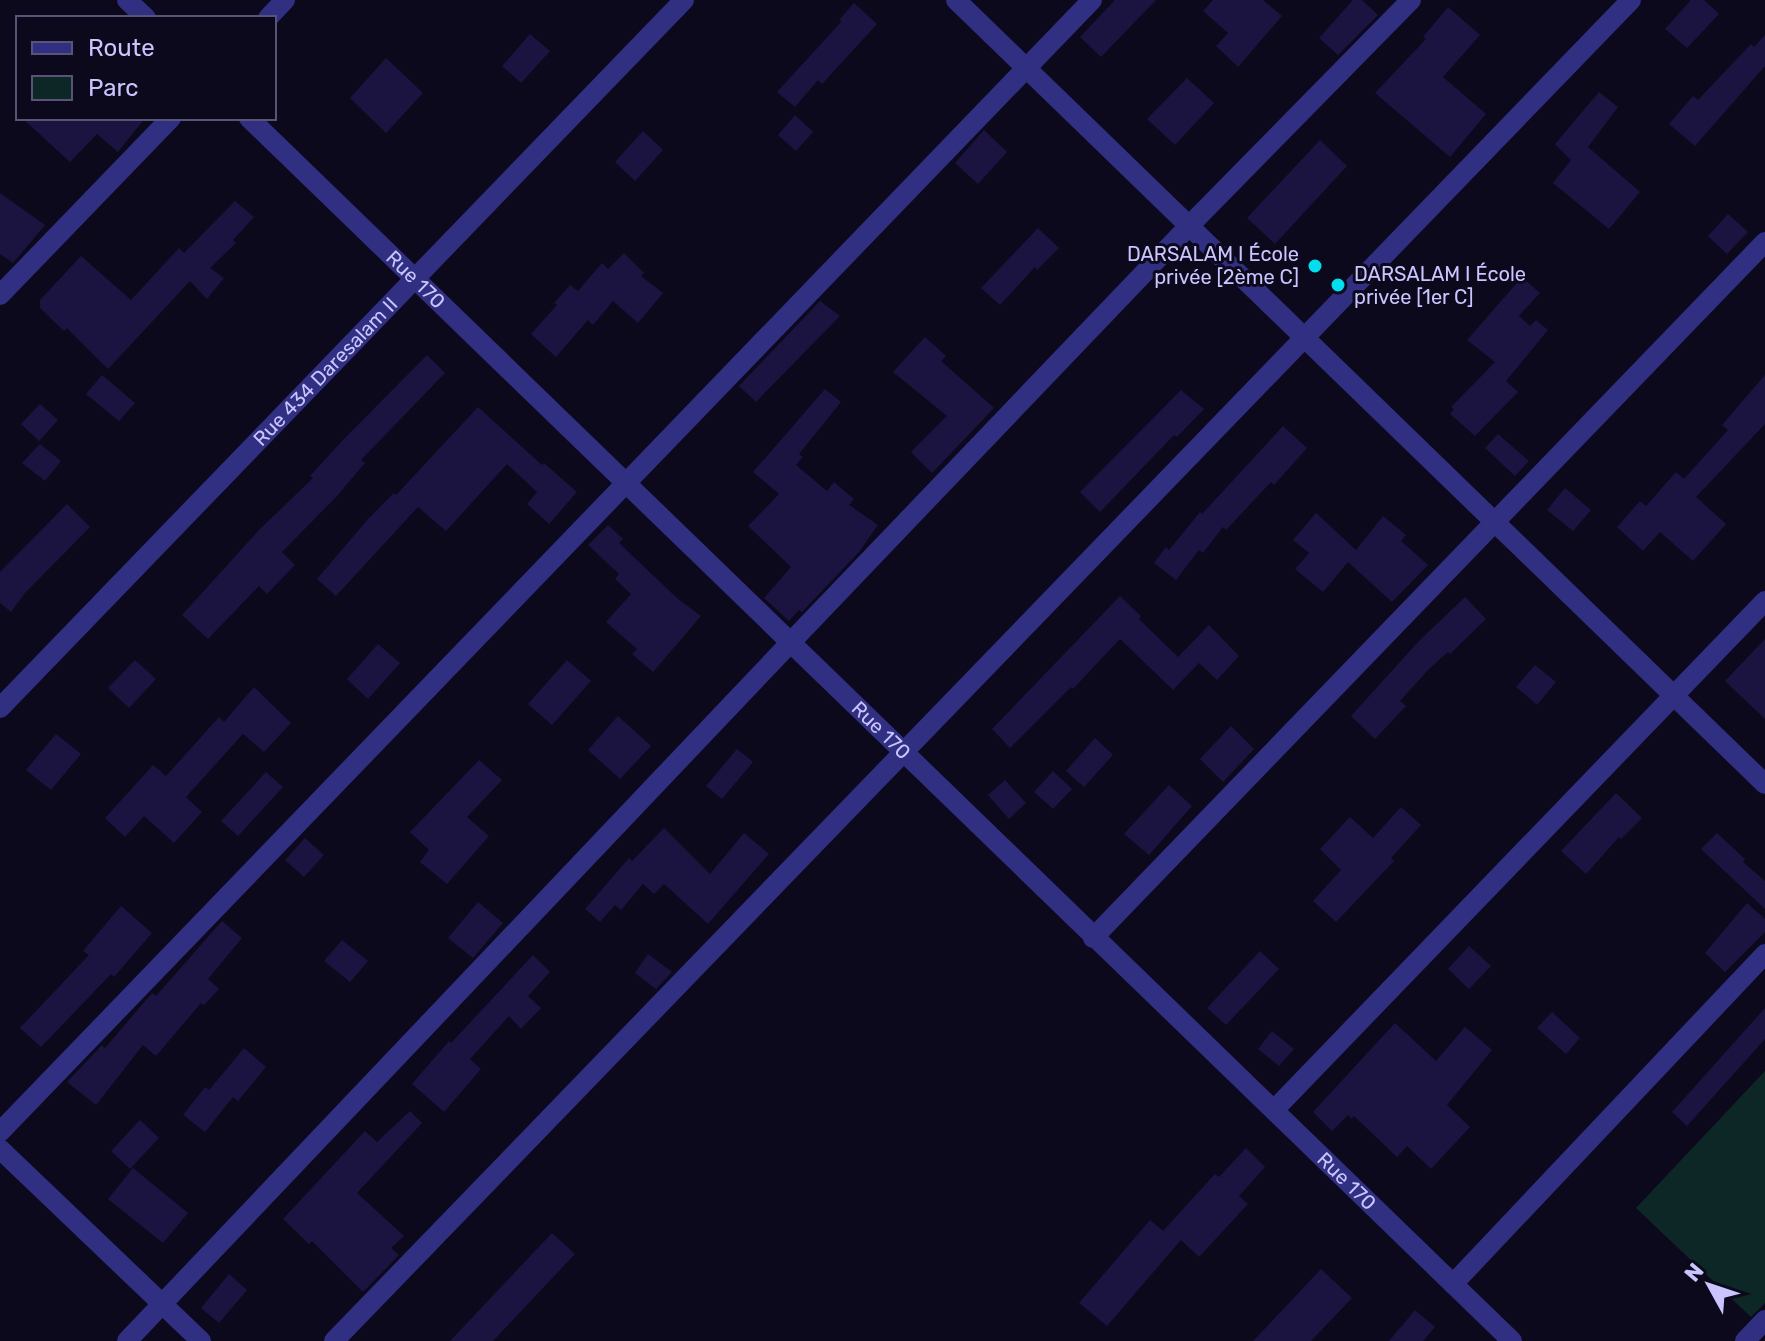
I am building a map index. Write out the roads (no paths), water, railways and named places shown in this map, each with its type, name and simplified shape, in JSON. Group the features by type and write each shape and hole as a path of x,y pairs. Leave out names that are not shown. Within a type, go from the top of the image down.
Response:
{"street":[{"path":"127,0 144,16"},
{"path":"270,16 285,0"},
{"name":"Rue 434 Daresalam II","path":"0,708 684,0"},
{"path":"956,0 1765,784"},
{"path":"0,1132 1092,0"},
{"path":"127,1341 1189,226 1411,0"},
{"path":"334,1341 1631,0"},
{"path":"0,295 169,120"},
{"name":"Rue 170","path":"251,120 1512,1341"},
{"path":"1093,938 1765,242"},
{"path":"1274,1110 1765,601"},
{"path":"1453,1284 1765,954"},
{"path":"0,1149 201,1341"},
{"path":"1745,1341 1765,1320"}],"place":[{"name":"DARSALAM I École privée [2ème C]","path":"1315,266"},
{"name":"DARSALAM I École privée [1er C]","path":"1338,285"}]}
